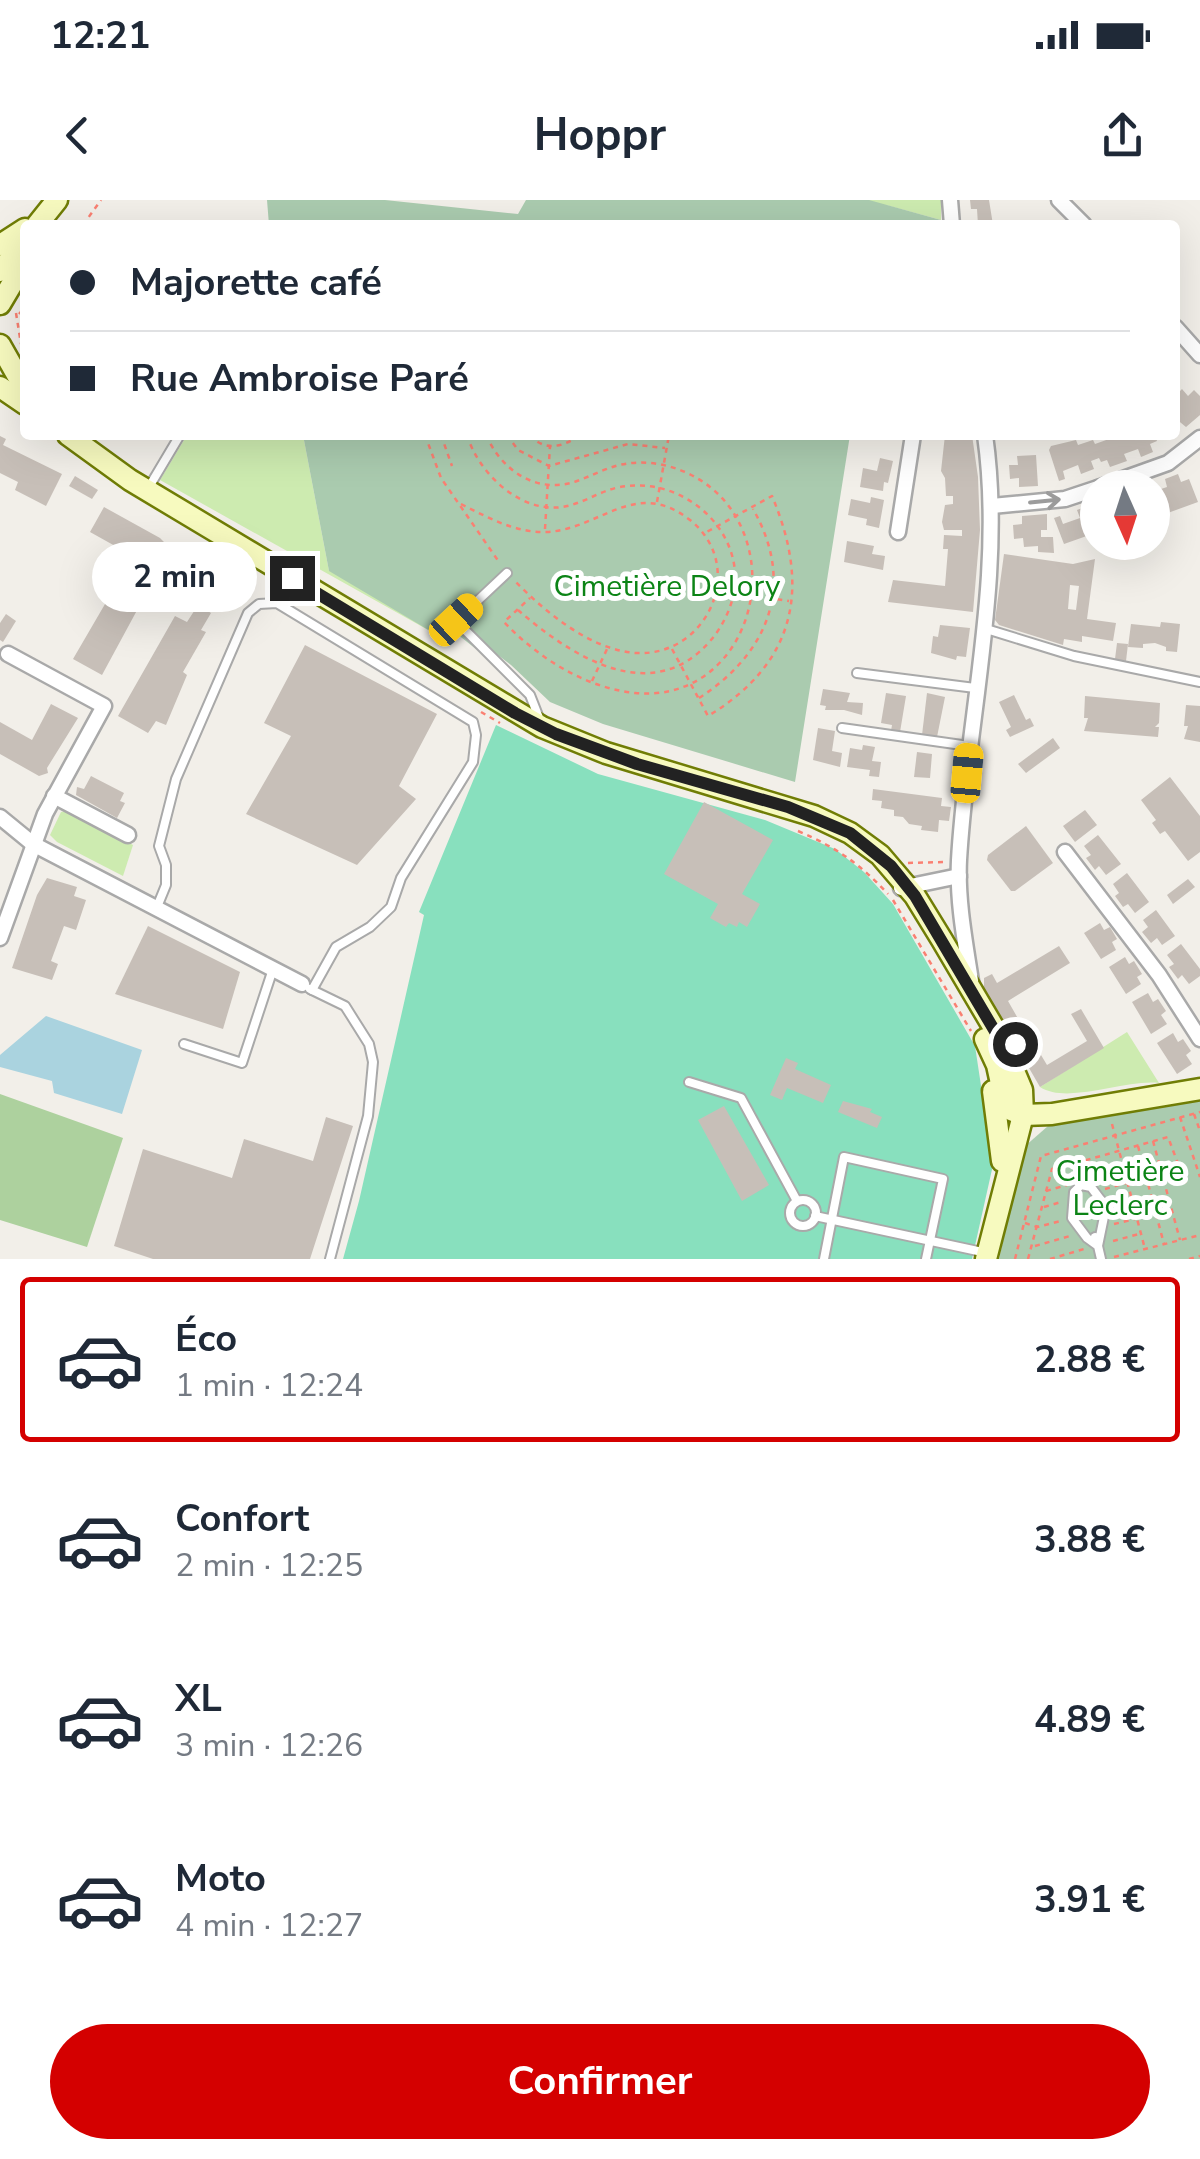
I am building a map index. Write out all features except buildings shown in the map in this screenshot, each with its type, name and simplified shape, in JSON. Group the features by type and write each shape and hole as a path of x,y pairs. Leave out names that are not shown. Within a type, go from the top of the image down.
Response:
{"street":[{"path":"41,220 68,200"},
{"path":"1060,200 1079,220"},
{"path":"0,271 20,248"},
{"path":"9,310 20,277"},
{"path":"1180,333 1200,356"},
{"path":"0,345 20,382"},
{"path":"1148,470 1168,463 1200,438"},
{"path":"75,440 147,490 542,727 606,754 788,807 832,824 880,854 1011,1047 1023,1115 987,1256"},
{"path":"898,532 912,440"},
{"path":"972,992 959,869 992,506 985,440"},
{"path":"992,506 1080,494"},
{"path":"0,938 54,796 104,706 8,654"},
{"path":"54,796 128,836"},
{"path":"0,816 33,844 307,987"},
{"path":"1064,852 1159,975 1200,1038"},
{"path":"902,888 959,869"},
{"path":"902,888 993,1054 1005,1102 1011,1110 1023,1115 1200,1090"},
{"path":"978,1026 986,1047 1002,1161 1000,1198"},
{"path":"1018,1077 1041,1101 1139,1089 1162,1093"},
{"path":"1002,1161 1012,1130 1023,1115"}],"lane":[{"path":"147,490 177,440"},
{"path":"507,573 456,620 530,695 540,713 542,727"},
{"path":"156,908 166,885 166,866 159,846 176,779 248,613 259,604 277,603 472,722 476,736 474,762 401,878 390,908 370,928 336,948 307,987 345,1006 370,1044 373,1062 368,1116 330,1259"},
{"path":"983,628 1074,656 1200,682"},
{"path":"857,673 976,688"},
{"path":"842,728 969,746"},
{"path":"184,1044 242,1063 273,969"},
{"path":"689,1082 741,1098 796,1202"},
{"path":"824,1259 844,1157 944,1179 926,1259"},
{"path":"1096,1241 1106,1222 1106,1207 1094,1191 1077,1189 1071,1204 1072,1218 1079,1229 1096,1241 1104,1259"},
{"path":"796,1202 812,1203 815,1216 809,1224 796,1223 790,1212 796,1202"},
{"path":"815,1216 987,1256"}],"path":[{"path":"426,440 442,478 507,573 530,597 574,629 608,647 639,653 671,648 699,628 708,616 716,590 714,558 689,520 656,504 614,508 588,522 544,532 508,528 461,504"},
{"path":"442,440 452,466"},
{"path":"468,440 484,472 508,492 557,508 620,487 658,487 687,498 711,515 734,562 734,592 719,631 703,650 681,666 633,673 600,665 546,635 517,609"},
{"path":"488,440 506,466 522,478 548,485 576,482 630,463 662,465 708,484 735,516 753,561 752,595 745,625 734,645 720,662 690,684 658,692 636,693 592,682 544,656 504,622 530,597"},
{"path":"511,440 518,450 549,466 628,444 665,448"},
{"path":"534,440 550,446 572,440"},
{"path":"656,504 667,440"},
{"path":"544,532 550,446"},
{"path":"671,648 708,716 762,675 777,649 792,602 790,548 772,496 702,535"},
{"path":"698,698 725,682 752,651 771,613 774,570 764,527 752,507"},
{"path":"716,590 792,602"},
{"path":"592,682 608,647"},
{"path":"901,863 959,869"},
{"path":"1015,1259 1042,1156 1200,1112"},
{"path":"1194,1113 1200,1131"},
{"path":"1180,1118 1200,1177"},
{"path":"1112,1124 1145,1249"},
{"path":"1028,1259 1052,1169 1168,1137 1186,1185"},
{"path":"1153,1142 1180,1240"},
{"path":"1138,1146 1164,1244"},
{"path":"1076,1163 1077,1189"},
{"path":"1123,1168 1092,1176 1094,1191 1127,1182"},
{"path":"1046,1190 1068,1184 1077,1189"},
{"path":"1042,1208 1065,1201 1071,1204"},
{"path":"1024,1223 1037,1227 1072,1218"},
{"path":"1106,1222 1112,1225 1137,1218"},
{"path":"1032,1247 1074,1235 1079,1229"},
{"path":"1050,1259 1096,1241 1110,1242 1140,1234"},
{"path":"1104,1259 1200,1235"},
{"path":"1189,1259 1200,1256"}],"green space":[{"path":"267,200 385,200 518,214 526,200 869,200 941,220 269,220"},
{"path":"751,200 941,200 941,220 886,205 782,220 748,220"},
{"path":"184,440 304,440 329,571 499,574 437,635 160,480"},
{"name":"Cimetière Delory","path":"304,440 849,440 795,782 603,724 550,702 482,643 476,649 447,626 437,635 329,571"},
{"path":"496,725 598,774 765,820 835,849 864,872 893,904 975,1046 993,1165 972,1259 343,1259 424,915 419,912"},
{"path":"67,811 133,845 123,876 50,835 61,812"},
{"path":"1127,1032 1159,1083 1081,1093 1052,1092 1040,1087"},
{"path":"0,1094 123,1138 87,1247 0,1220"},
{"name":"Cimetière Leclerc","path":"1200,1101 1200,1259 999,1259 1024,1147 1048,1126"}],"water":[{"path":"46,1016 142,1050 122,1114 54,1093 52,1081 0,1067 0,1055"}],"route":[{"path":"292,578 556,734 637,764 788,807 850,833 880,854 902,879 1006,1050 1015,1044"}]}
